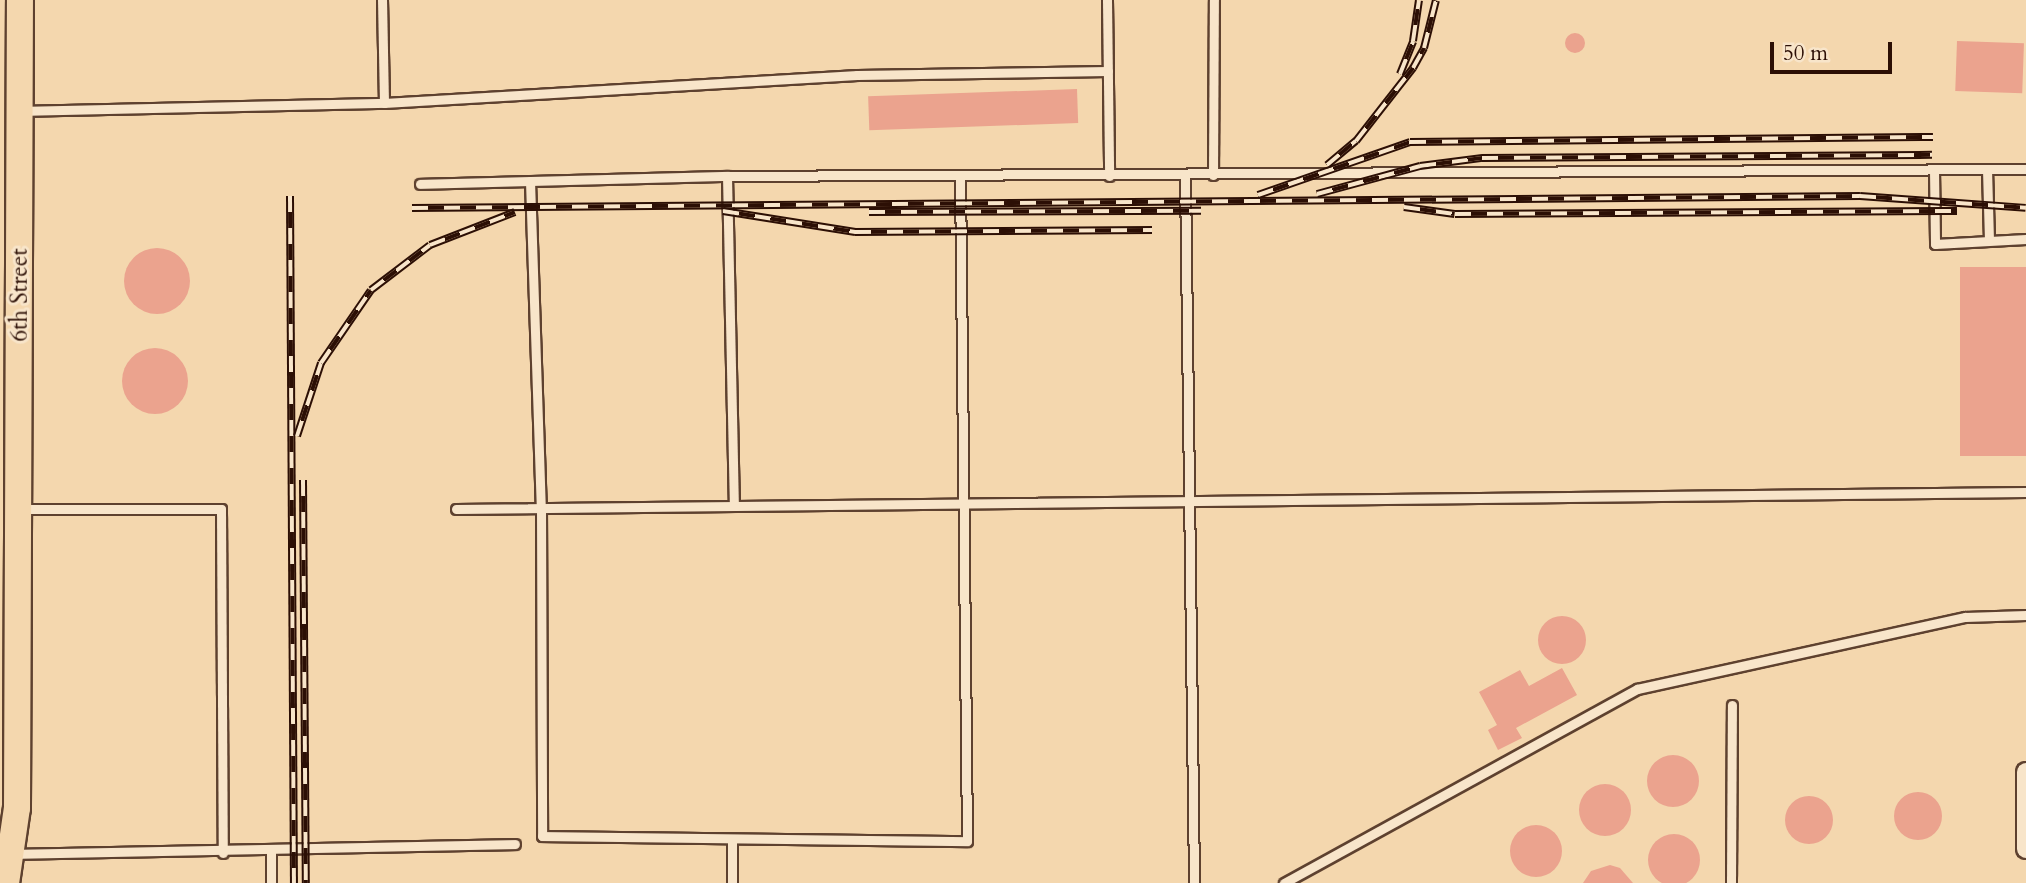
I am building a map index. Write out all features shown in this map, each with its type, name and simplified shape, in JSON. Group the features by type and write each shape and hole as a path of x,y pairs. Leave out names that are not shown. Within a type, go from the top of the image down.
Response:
{"main road":[{"name":"6th Street","path":"6,883 18,808 19,509 10,111 20,0"}],"street":[{"path":"2026,772 2026,849"}],"lane":[{"path":"382,0 384,103"},
{"path":"1107,0 1109,176"},
{"path":"1213,175 1214,0"},
{"path":"10,111 384,103 857,75 1108,71"},
{"path":"420,184 727,176 2026,169"},
{"path":"1934,170 1935,244 1952,246 1989,239 2026,239"},
{"path":"1987,170 1989,239"},
{"path":"1185,175 1192,502 1194,883"},
{"path":"727,176 734,506"},
{"path":"530,181 541,508 542,836 967,841 960,176"},
{"path":"456,509 2026,492"},
{"path":"19,509 221,509 223,853"},
{"path":"1284,883 1637,690 1965,617 2026,615"},
{"path":"1731,883 1732,705"},
{"path":"732,839 732,883"},
{"path":"10,854 223,853 515,844"},
{"path":"271,852 271,883"}],"building":[{"path":"1575,33 1582,36 1585,43 1582,50 1575,53 1568,50 1565,43 1568,36"},
{"path":"1957,41 2024,43 2022,93 1955,91"},
{"path":"1077,89 1078,123 869,130 868,96"},
{"path":"157,248 170,250 180,258 188,268 188,294 180,304 170,312 157,314 144,312 134,304 126,294 124,281 126,268 134,258 144,250"},
{"path":"1960,267 2026,267 2026,456 1960,456"},
{"path":"155,348 168,350 178,358 186,368 186,394 178,404 168,412 155,414 142,412 132,404 124,394 122,381 124,368 132,358 142,350"},
{"path":"1562,616 1579,623 1586,640 1579,657 1562,664 1545,657 1538,640 1545,623"},
{"path":"1562,668 1577,695 1516,728 1522,738 1498,750 1488,730 1497,725 1479,692 1520,670 1529,686"},
{"path":"1673,755 1683,757 1691,763 1697,771 1697,791 1691,799 1683,805 1673,807 1663,805 1655,799 1649,791 1647,781 1649,771 1655,763 1663,757"},
{"path":"1605,784 1615,786 1623,792 1629,800 1629,820 1623,828 1615,834 1605,836 1595,834 1587,828 1581,820 1579,810 1581,800 1587,792 1595,786"},
{"path":"1918,792 1927,793 1935,799 1941,807 1941,825 1935,833 1927,839 1918,840 1909,839 1901,833 1895,825 1894,816 1895,807 1901,799 1909,793"},
{"path":"1809,796 1818,797 1826,803 1832,811 1832,829 1826,837 1818,843 1809,844 1800,843 1792,837 1786,829 1785,820 1786,811 1792,803 1800,797"},
{"path":"1536,825 1546,827 1554,833 1560,841 1560,861 1554,869 1546,875 1536,877 1526,875 1518,869 1512,861 1510,851 1512,841 1518,833 1526,827"},
{"path":"1674,834 1684,836 1692,842 1698,850 1698,870 1692,878 1684,884 1674,886 1664,884 1656,878 1650,870 1648,860 1650,850 1656,842 1664,836"},
{"path":"1610,865 1620,868 1633,883 1583,883 1591,871"}],"railway":[{"path":"1400,74 1413,41 1419,0"},
{"path":"1327,165 1356,141 1413,68 1424,48 1436,0"},
{"path":"1258,195 1410,142 1933,137"},
{"path":"1317,194 1420,166 1482,158 1932,155"},
{"path":"290,196 294,883"},
{"path":"412,208 1860,196 2026,208"},
{"path":"1404,207 1455,214 1957,211"},
{"path":"723,211 855,232 1152,230"},
{"path":"869,212 1201,211"},
{"path":"297,436 321,363 371,290 430,245 515,212"},
{"path":"303,480 306,883"}]}
